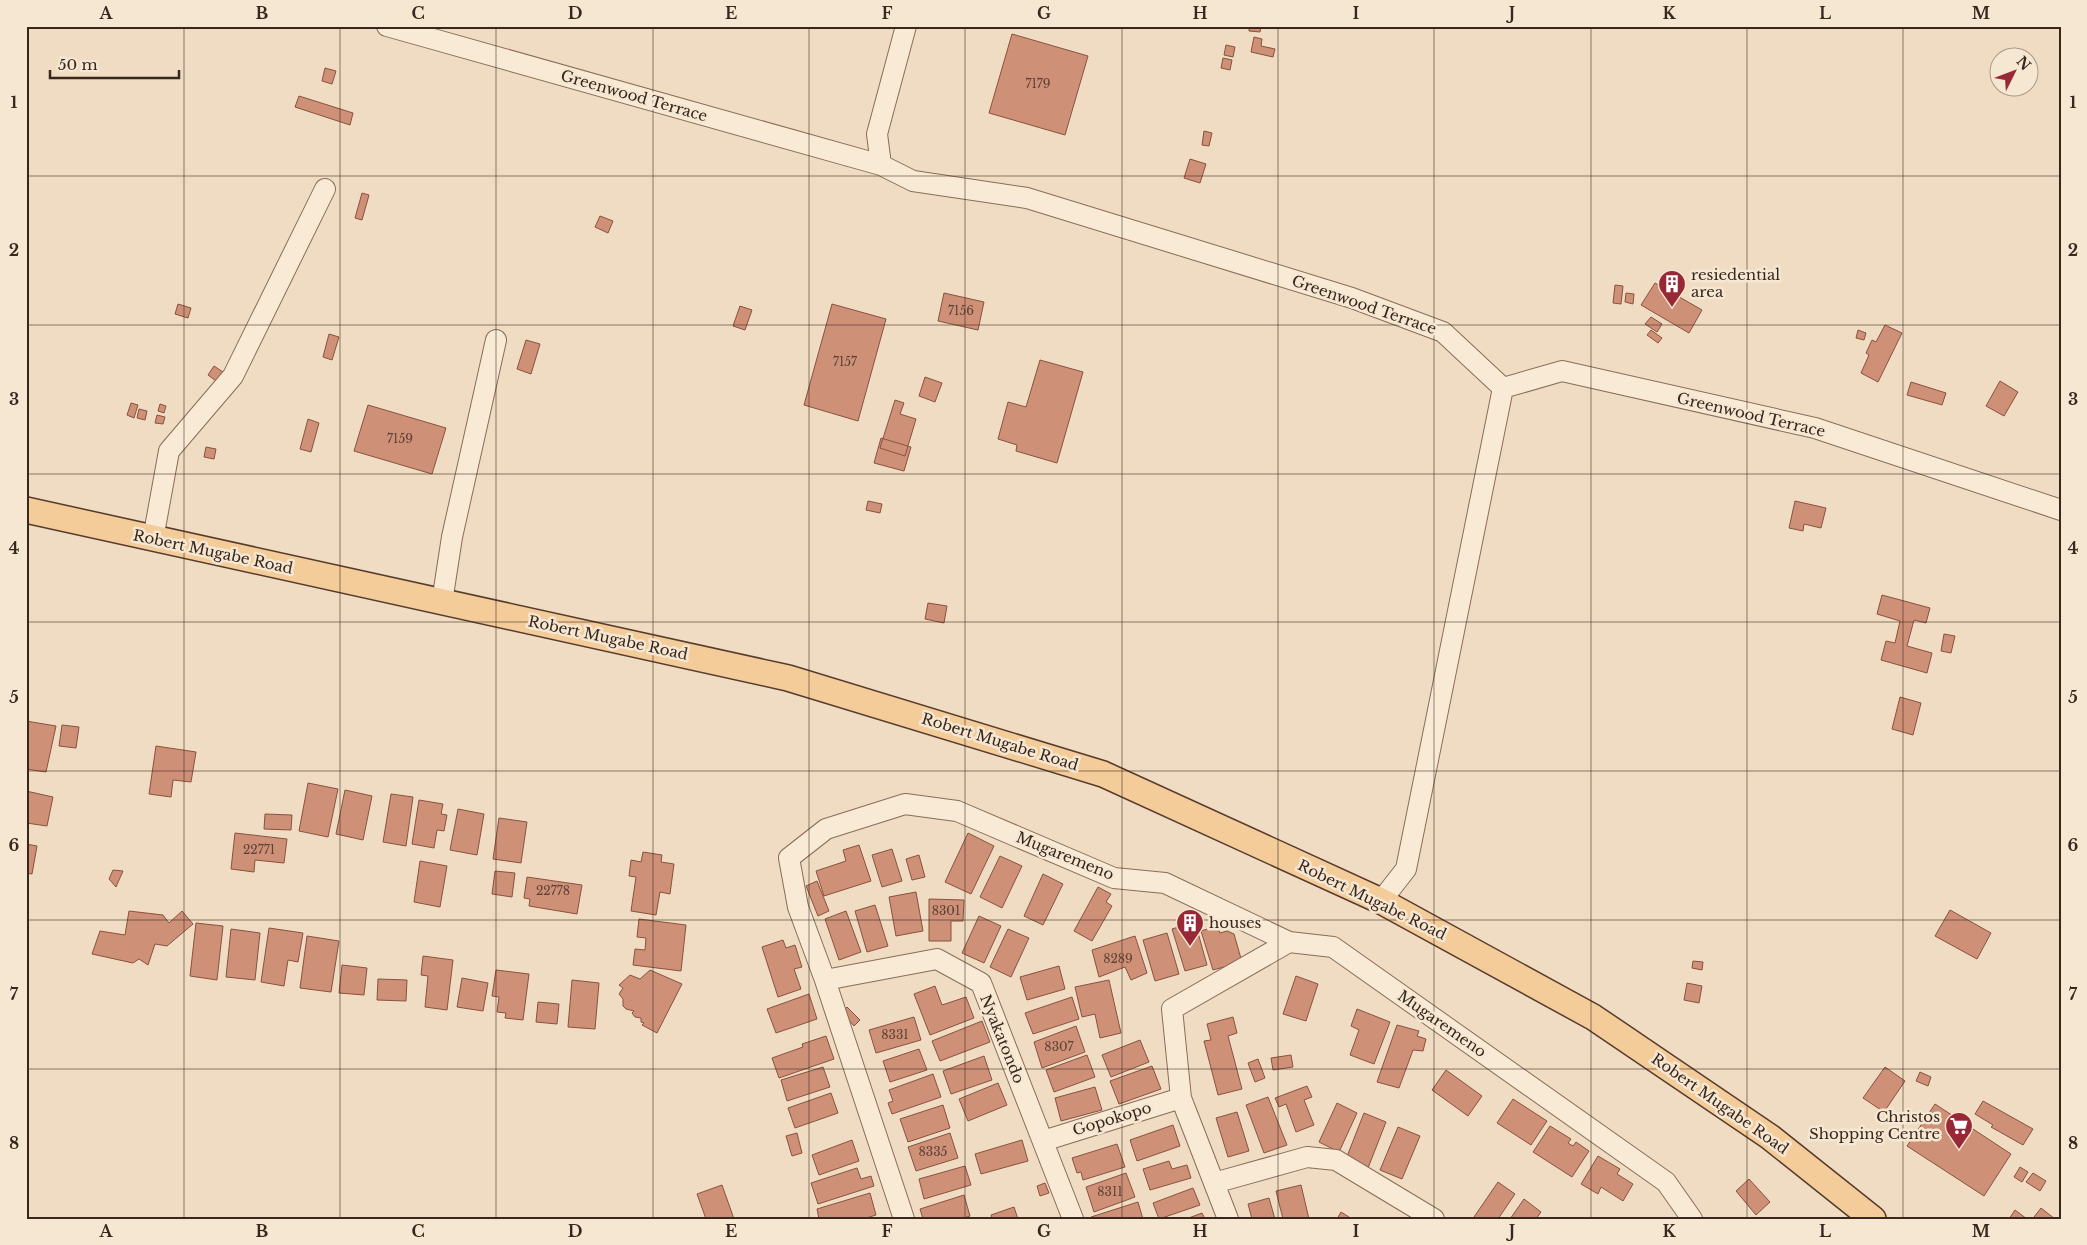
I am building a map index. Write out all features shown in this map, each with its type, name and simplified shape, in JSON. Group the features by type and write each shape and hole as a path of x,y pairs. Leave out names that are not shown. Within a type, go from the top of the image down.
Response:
{"main road":[{"name":"Robert Mugabe Road","path":"26,510 788,678 1103,774 1381,901 1593,1017 1770,1137 1873,1219"}],"street":[{"name":"Greenwood Terrace","path":"386,26 881,166 913,181 1027,198 1352,298 1442,332 1503,388 1562,371 1815,428 2061,510"},
{"path":"881,166 878,134 906,26"},
{"path":"153,538 169,451 234,376 325,189"},
{"path":"442,602 452,537 496,340"},
{"path":"1381,901 1406,869 1503,388"},
{"name":"Mugaremeno","path":"904,1219 825,980 798,907 789,858 826,829 905,804 957,811 1114,878 1164,883 1289,942 1333,947 1666,1182 1692,1219"},
{"path":"1228,1219 1181,1098 1172,1009 1289,942"},
{"name":"Nyakatondo","path":"825,980 937,959 980,983 1073,1219"},
{"name":"Gopokopo","path":"1043,1141 1181,1098"},
{"path":"1214,1183 1307,1157 1336,1160 1434,1219"}],"building":[{"path":"1249,26 1261,26 1260,32 1249,31"},
{"path":"1012,34 1088,56 1065,135 989,113"},
{"path":"1254,37 1262,39 1261,46 1275,49 1273,57 1251,52"},
{"path":"1226,45 1235,47 1233,57 1224,55"},
{"path":"1223,58 1232,60 1230,70 1221,68"},
{"path":"325,68 336,71 332,84 322,81"},
{"path":"299,96 353,113 350,125 295,107"},
{"path":"1204,131 1212,133 1209,146 1202,145"},
{"path":"1190,159 1206,164 1200,183 1184,178"},
{"path":"362,193 369,195 362,220 355,218"},
{"path":"600,216 613,221 608,233 595,227"},
{"name":"resiedential area","path":"1655,283 1702,310 1689,333 1641,305"},
{"path":"1615,285 1623,286 1621,304 1613,303"},
{"path":"944,293 984,302 978,330 938,321"},
{"path":"1626,293 1634,294 1633,304 1625,302"},
{"path":"178,304 191,308 188,318 175,314"},
{"path":"832,304 886,319 858,421 804,405"},
{"path":"740,306 752,310 745,330 733,326"},
{"path":"1651,317 1662,324 1657,332 1645,324"},
{"path":"1885,325 1902,333 1878,382 1861,373 1869,355 1866,353 1872,340 1876,342"},
{"path":"1651,330 1662,338 1658,343 1647,335"},
{"path":"1858,330 1866,333 1864,340 1856,338"},
{"path":"329,334 339,337 332,360 323,357"},
{"path":"526,340 540,344 531,374 517,369"},
{"path":"1040,360 1083,372 1057,463 1016,451 1017,445 998,439 1008,402 1026,407"},
{"path":"214,366 223,372 216,381 208,375"},
{"path":"925,377 942,383 935,402 919,396"},
{"path":"2000,381 2018,392 2004,416 1986,406"},
{"path":"1911,382 1946,393 1942,405 1907,395"},
{"path":"895,400 904,403 900,414 916,419 905,456 880,448"},
{"path":"131,403 138,405 134,418 127,415"},
{"path":"160,404 166,406 164,413 158,411"},
{"path":"368,405 446,428 432,474 354,451"},
{"path":"139,409 147,411 145,420 137,418"},
{"path":"157,415 165,417 163,424 155,423"},
{"path":"308,419 319,423 311,452 300,449"},
{"path":"881,438 911,447 904,471 874,463"},
{"path":"206,447 216,449 214,459 204,457"},
{"path":"868,501 882,504 880,513 866,510"},
{"path":"1795,501 1826,508 1821,528 1804,524 1803,531 1789,528"},
{"path":"1882,595 1930,608 1926,623 1914,620 1907,646 1932,653 1927,673 1881,660 1886,641 1895,643 1900,621 1877,614"},
{"path":"928,603 947,606 944,623 925,619"},
{"path":"1944,634 1955,636 1951,653 1941,651"},
{"path":"1900,697 1921,703 1913,735 1892,729"},
{"path":"26,721 56,726 46,772 26,769"},
{"path":"62,725 79,727 76,748 59,746"},
{"path":"156,746 196,752 191,782 173,780 171,797 149,794"},
{"path":"308,783 338,789 328,837 299,831"},
{"path":"345,790 372,796 363,840 336,834"},
{"path":"26,791 53,797 47,826 26,823"},
{"path":"391,794 413,797 406,846 383,842"},
{"path":"419,800 443,804 441,814 447,815 444,831 437,830 434,848 412,844"},
{"path":"458,809 484,814 477,855 450,850"},
{"path":"265,814 292,815 291,830 264,829"},
{"path":"499,818 527,822 521,863 493,859"},
{"path":"235,833 287,839 284,863 255,860 254,872 231,869"},
{"path":"968,833 994,846 971,894 945,882"},
{"path":"26,844 37,846 32,874 26,873"},
{"path":"859,845 871,881 824,896 816,871 846,861 843,850"},
{"path":"892,849 902,881 882,887 872,855"},
{"path":"643,852 662,855 661,862 674,864 670,894 660,892 656,915 631,911 636,877 629,876 631,860 641,862"},
{"path":"919,855 925,877 912,880 906,859"},
{"path":"1000,856 1022,866 1002,908 980,897"},
{"path":"420,861 447,866 440,907 414,902"},
{"path":"113,870 123,871 116,887 109,879"},
{"path":"495,871 515,873 512,897 492,894"},
{"path":"1043,874 1063,884 1043,925 1024,916"},
{"path":"527,877 582,885 577,914 529,906 530,899 524,898"},
{"path":"817,881 829,911 818,916 806,886"},
{"path":"1098,887 1111,894 1106,902 1112,906 1092,941 1074,931"},
{"path":"916,892 923,931 896,936 889,897"},
{"path":"929,899 964,900 963,921 951,921 951,941 929,941"},
{"path":"875,905 888,946 867,952 855,911"},
{"path":"1950,910 1991,933 1977,959 1935,936"},
{"path":"129,911 163,915 169,923 182,911 193,924 167,946 155,944 148,965 139,959 133,963 92,954 100,931 125,935"},
{"path":"846,911 861,952 839,960 825,919"},
{"path":"979,916 1001,926 984,963 962,953"},
{"path":"639,919 686,925 681,971 633,965 635,949 645,950 646,938 637,937"},
{"name":"houses","path":"1195,922 1207,965 1185,971 1172,929"},
{"path":"196,923 223,926 217,980 190,976"},
{"path":"1217,926 1220,933 1227,931 1234,934 1242,962 1213,970 1201,931"},
{"path":"269,928 303,933 298,962 288,960 284,986 261,982"},
{"path":"231,929 260,933 255,980 226,977"},
{"path":"1008,929 1029,938 1011,977 990,967"},
{"path":"1167,933 1179,974 1155,981 1143,940"},
{"path":"307,936 339,941 331,992 300,988"},
{"path":"1135,936 1147,973 1131,980 1125,967 1099,977 1092,950"},
{"path":"783,940 786,948 795,945 802,967 794,969 801,989 778,997 762,947"},
{"path":"423,956 453,960 447,1010 425,1007 428,976 421,975"},
{"path":"1693,961 1703,962 1702,970 1692,968"},
{"path":"342,965 367,968 364,995 339,993"},
{"path":"1059,966 1065,989 1027,1000 1020,977"},
{"path":"496,970 529,974 523,1020 505,1018 506,1013 497,1012 499,997 492,996"},
{"path":"650,970 682,984 657,1033 642,1025 644,1023 641,1022 641,1018 635,1017 632,1013 634,1011 623,1006 623,999 619,994 623,988 619,985 630,975 640,979"},
{"path":"1296,976 1318,984 1306,1021 1283,1014"},
{"path":"462,978 488,983 483,1011 457,1007"},
{"path":"378,979 407,980 406,1001 377,1000"},
{"path":"572,980 599,983 595,1029 568,1027"},
{"path":"1109,980 1121,1033 1100,1038 1095,1014 1082,1017 1075,987"},
{"path":"1687,983 1702,986 1699,1003 1684,1000"},
{"path":"935,986 942,1005 966,997 974,1018 930,1035 914,994"},
{"path":"809,994 817,1019 776,1033 767,1009"},
{"path":"1072,997 1079,1019 1033,1034 1025,1013"},
{"path":"538,1002 559,1004 557,1024 536,1022"},
{"path":"847,1007 860,1020 854,1026 842,1012"},
{"path":"1357,1009 1390,1022 1374,1064 1350,1055 1359,1030 1351,1026"},
{"path":"914,1017 921,1040 876,1053 869,1030"},
{"path":"1233,1017 1237,1033 1228,1036 1242,1089 1218,1095 1204,1041 1211,1040 1207,1024"},
{"path":"982,1021 990,1042 940,1061 932,1041"},
{"path":"1397,1025 1419,1031 1417,1036 1426,1039 1423,1051 1413,1050 1399,1088 1377,1082"},
{"path":"1076,1026 1085,1052 1042,1068 1034,1042"},
{"path":"826,1036 834,1059 779,1078 772,1058 803,1047 802,1044"},
{"path":"1140,1040 1149,1062 1111,1077 1102,1055"},
{"path":"919,1049 927,1070 890,1082 883,1061"},
{"path":"1087,1055 1095,1077 1054,1092 1046,1070"},
{"path":"1291,1055 1293,1067 1273,1070 1271,1058"},
{"path":"984,1056 992,1080 951,1094 943,1071"},
{"path":"1258,1059 1265,1078 1255,1082 1248,1063"},
{"path":"1152,1066 1161,1089 1119,1104 1110,1081"},
{"path":"823,1067 830,1087 787,1101 781,1080"},
{"path":"1885,1067 1905,1081 1884,1112 1863,1098"},
{"path":"1446,1070 1482,1096 1468,1116 1432,1090"},
{"path":"1920,1072 1931,1077 1928,1086 1916,1081"},
{"path":"933,1074 941,1097 892,1114 888,1103 893,1101 889,1090"},
{"path":"998,1083 1007,1105 968,1121 959,1099"},
{"path":"1307,1086 1312,1097 1304,1100 1314,1125 1296,1132 1286,1104 1279,1107 1275,1098"},
{"path":"1095,1087 1102,1110 1061,1121 1055,1098"},
{"path":"831,1093 838,1113 795,1128 788,1108"},
{"path":"1268,1097 1287,1145 1264,1153 1246,1105"},
{"path":"1513,1099 1547,1121 1531,1145 1497,1123"},
{"path":"1983,1101 2033,1129 2023,1145 1991,1127 1993,1125 1975,1114"},
{"path":"1337,1103 1357,1113 1339,1152 1319,1142"},
{"name":"Christos Shopping Centre","path":"1935,1104 2011,1154 1984,1196 1907,1146"},
{"path":"943,1105 950,1128 908,1142 900,1119"},
{"path":"1237,1112 1249,1151 1228,1157 1216,1118"},
{"path":"1364,1113 1386,1122 1368,1168 1346,1159"},
{"path":"1173,1125 1180,1146 1137,1161 1130,1140"},
{"path":"1550,1126 1571,1139 1568,1143 1573,1146 1576,1142 1589,1151 1572,1177 1533,1152"},
{"path":"1398,1127 1420,1136 1402,1179 1380,1170"},
{"path":"797,1133 802,1153 792,1156 786,1136"},
{"path":"950,1133 958,1158 916,1171 908,1147"},
{"path":"852,1140 859,1161 819,1175 812,1155"},
{"path":"1022,1140 1028,1161 981,1174 975,1154"},
{"path":"1117,1144 1125,1167 1083,1180 1081,1172 1077,1173 1072,1158"},
{"path":"1598,1156 1620,1169 1617,1174 1633,1184 1623,1201 1601,1187 1598,1194 1581,1184"},
{"path":"1169,1161 1172,1169 1187,1165 1191,1178 1150,1190 1143,1169"},
{"path":"965,1166 971,1185 924,1199 919,1179"},
{"path":"2020,1167 2028,1172 2022,1182 2014,1177"},
{"path":"857,1168 861,1179 871,1176 874,1186 818,1204 811,1183"},
{"path":"1126,1173 1135,1197 1094,1212 1086,1187"},
{"path":"2033,1173 2046,1181 2040,1191 2026,1182"},
{"path":"1749,1179 1770,1202 1756,1215 1736,1191"},
{"path":"1498,1182 1515,1194 1498,1219 1476,1219 1474,1217"},
{"path":"1045,1183 1049,1193 1040,1196 1037,1186"},
{"path":"722,1185 734,1219 706,1219 697,1194"},
{"path":"1301,1185 1309,1219 1283,1219 1276,1191"},
{"path":"1193,1188 1200,1205 1159,1219 1153,1203"},
{"path":"870,1193 876,1215 863,1219 819,1219 817,1209"},
{"path":"964,1195 970,1216 961,1219 923,1219 920,1209"},
{"path":"1269,1198 1275,1219 1252,1219 1248,1204"},
{"path":"1524,1199 1541,1212 1536,1219 1510,1219"},
{"path":"1138,1202 1143,1219 1091,1219 1091,1217"},
{"path":"1014,1207 1018,1219 992,1219 991,1215"},
{"path":"2041,1208 2055,1219 2037,1219 2034,1217"},
{"path":"2015,1210 2027,1219 2009,1219"},
{"path":"1341,1212 1349,1217 1348,1219 1337,1219"},
{"path":"1202,1213 1205,1219 1186,1219"}],"place":[{"name":"resiedential area","path":"1672,308"},
{"name":"houses","path":"1190,947"},
{"name":"Christos Shopping Centre","path":"1959,1150"}]}
